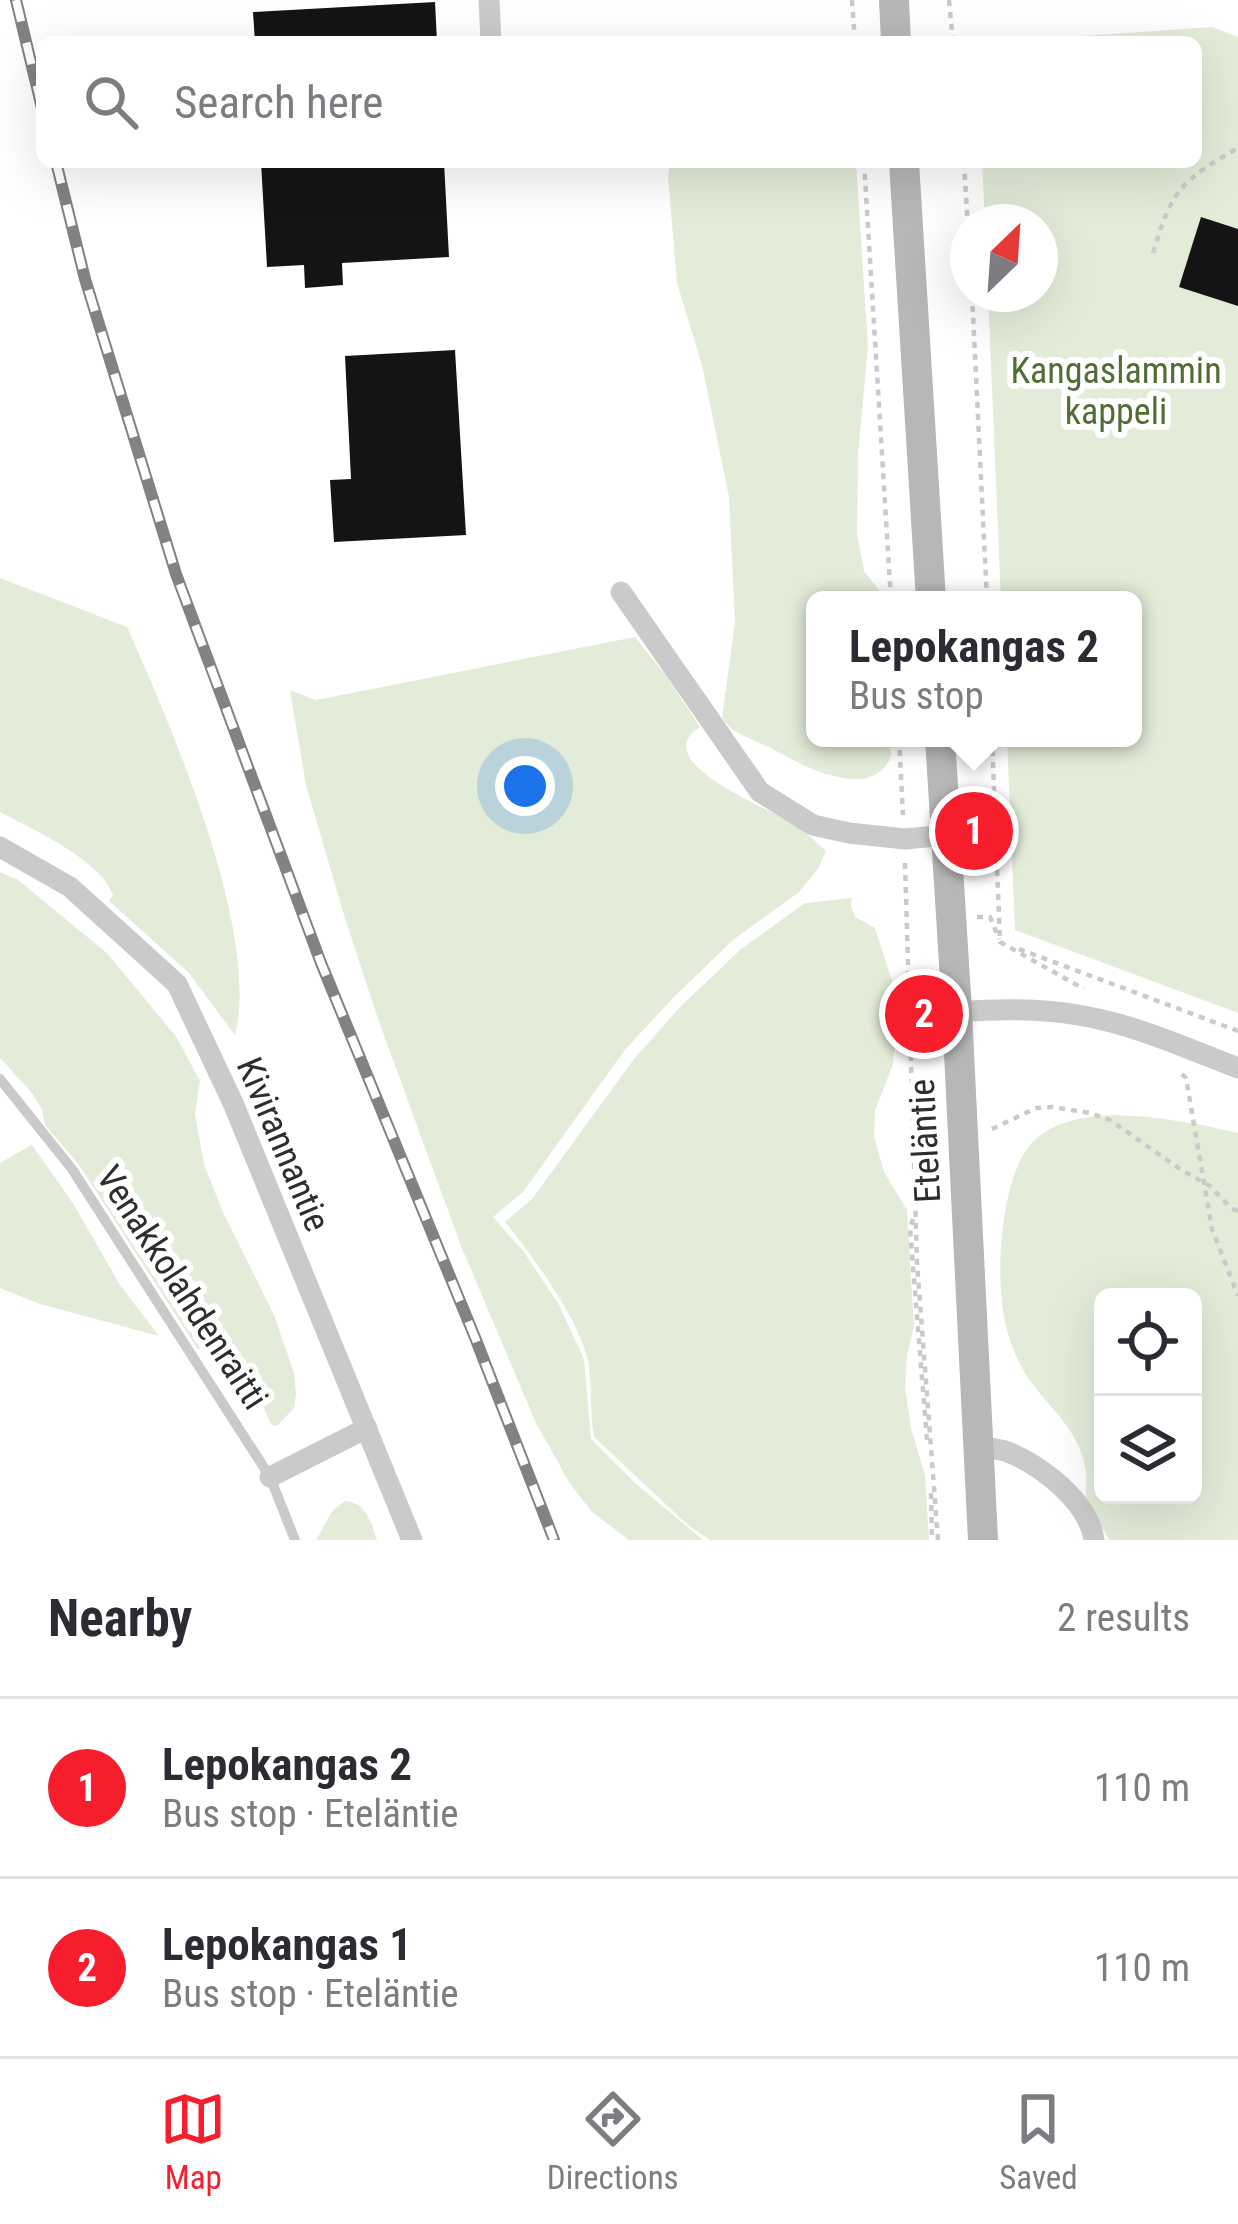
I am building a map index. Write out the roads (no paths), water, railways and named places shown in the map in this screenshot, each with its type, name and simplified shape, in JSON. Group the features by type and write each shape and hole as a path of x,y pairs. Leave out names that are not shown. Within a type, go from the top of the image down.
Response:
{"street":[{"path":"489,0 491,36"},
{"path":"894,0 896,36"},
{"path":"904,168 930,591"},
{"path":"621,592 760,792 813,825 904,839 946,835"},
{"name":"Eteläntie","path":"941,747 982,1540"},
{"name":"Kivirannantie","path":"0,847 70,887 177,984 232,1103 412,1540"},
{"path":"957,1012 994,1009 1077,1014 1139,1030 1238,1068"},
{"path":"270,1477 367,1428"},
{"path":"979,1446 1007,1452 1041,1471 1070,1496 1092,1527 1094,1540"}],"lane":[{"name":"Venakkolahdenraitti","path":"0,1079 72,1169 270,1477 295,1540"}],"railway":[{"path":"16,0 36,83"},
{"path":"57,168 85,279 176,574 321,963 554,1540"}],"place":[{"name":"Lepokangas 2","path":"974,831"},
{"name":"Lepokangas 1","path":"924,1014"}],"park label":[{"name":"Kangaslammin kappeli","path":"1116,390"}]}
